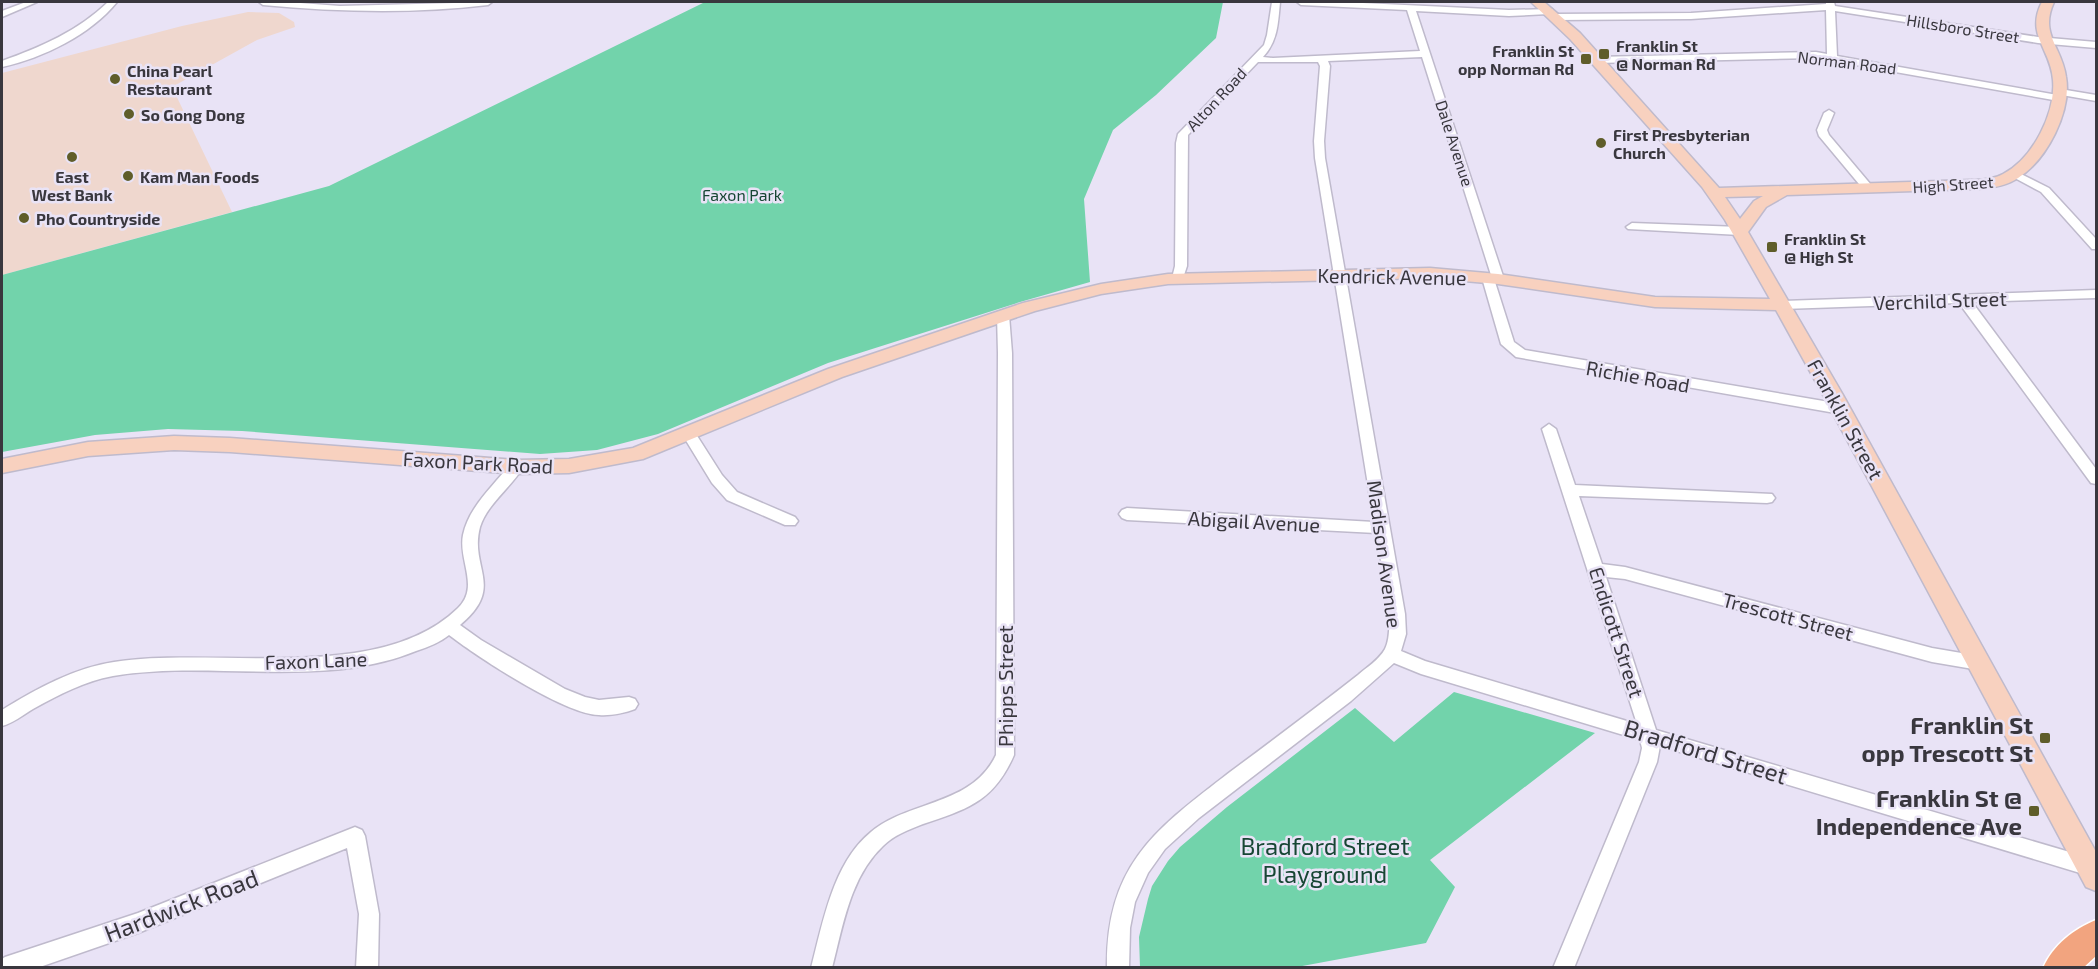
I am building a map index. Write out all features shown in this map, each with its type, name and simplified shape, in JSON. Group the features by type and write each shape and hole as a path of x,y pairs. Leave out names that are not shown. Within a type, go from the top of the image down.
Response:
{"main road":[{"path":"2060,968 2073,953 2097,936"}],"street":[{"path":"2,14 33,2"},
{"path":"2,64 77,33 92,23 113,2"},
{"path":"263,2 340,9 447,7 488,2"},
{"name":"Alton Road","path":"1178,278 1181,267 1182,137 1186,128 1271,41 1276,2"},
{"name":"Hillsboro Street","path":"1301,2 1514,13 1691,16 1830,4 2046,41 2097,45"},
{"name":"Franklin Street","path":"1537,2 1553,14 1596,60 1715,193 1740,231 1841,409 2093,873"},
{"name":"High Street","path":"1715,193 1981,184 2001,180 2015,174 2029,161 2041,142 2052,121 2060,95 2059,72 2041,30 2041,17 2048,2"},
{"path":"1830,4 1832,57"},
{"name":"Dale Avenue","path":"1411,8 1493,278"},
{"path":"1254,59 1273,62 1425,54"},
{"name":"Norman Road","path":"1596,60 1801,54 1832,57 2060,95 2097,98"},
{"name":"Madison Avenue","path":"1118,968 1118,939 1123,911 1136,874 1149,854 1193,812 1377,669 1392,655 1397,639 1398,622 1320,152 1325,66 1322,59"},
{"path":"1829,113 1822,130 1824,136 1868,189"},
{"path":"2015,174 2045,190 2097,246"},
{"path":"1632,227 1740,231 1760,204 1774,195 1790,192"},
{"name":"Kendrick Avenue","path":"1003,315 1088,291 1178,278 1418,273 1493,278 1655,302 1783,305"},
{"name":"Richie Road","path":"1493,278 1509,347 1521,354 1841,409"},
{"name":"Verchild Street","path":"1783,305 2097,294"},
{"path":"1963,299 2097,479"},
{"name":"Faxon Park Road","path":"2,466 88,449 174,442 516,467 563,466 603,461 643,451 689,435 827,376 1003,315"},
{"name":"Phipps Street","path":"821,968 847,882 866,849 892,827 977,792 998,774 1005,755 1003,315"},
{"name":"Endicott Street","path":"1549,429 1650,734 1651,748 1648,762 1563,968"},
{"path":"689,435 717,479 732,496 790,521"},
{"name":"Faxon Lane","path":"2,719 67,683 113,669 160,664 316,663 370,659 417,645 450,627 466,611 475,596 477,571 470,540 473,525 516,467"},
{"path":"1571,490 1767,498"},
{"name":"Abigail Avenue","path":"1127,514 1382,528"},
{"name":"Trescott Street","path":"1596,569 1625,573 1932,655 1979,663"},
{"path":"450,627 485,651 582,704 599,708 628,704"},
{"name":"Bradford Street","path":"1392,655 1421,667 1650,734 2093,873"},
{"name":"Hardwick Road","path":"5,968 138,923 355,836 369,914 367,968"}],"shaded area":[{"path":"248,12 279,13 294,22 295,27 257,40 172,87 232,212 2,275 2,73 182,26"}],"green space":[{"name":"Faxon Park","path":"705,2 1223,2 1216,38 1156,95 1113,130 1084,199 1090,282 828,363 658,434 597,450 540,454 242,431 168,429 95,435 2,452 2,275 329,186"},
{"name":"Bradford Street Playground","path":"1454,692 1595,733 1430,860 1455,887 1426,943 1297,967 1140,967 1139,937 1152,886 1180,847 1227,807 1355,708 1394,742"}],"place":[{"name":"Franklin St @ Norman Rd","path":"1604,54"},
{"name":"Franklin St opp Norman Rd","path":"1586,59"},
{"name":"China Pearl Restaurant","path":"115,79"},
{"name":"So Gong Dong","path":"129,114"},
{"name":"First Presbyterian Church","path":"1601,143"},
{"name":"East West Bank","path":"72,157"},
{"name":"Kam Man Foods","path":"128,176"},
{"name":"Pho Countryside","path":"24,218"},
{"name":"Franklin St @ High St","path":"1772,247"},
{"name":"Franklin St opp Trescott St","path":"2045,738"},
{"name":"Franklin St @ Independence Ave","path":"2034,811"}]}
